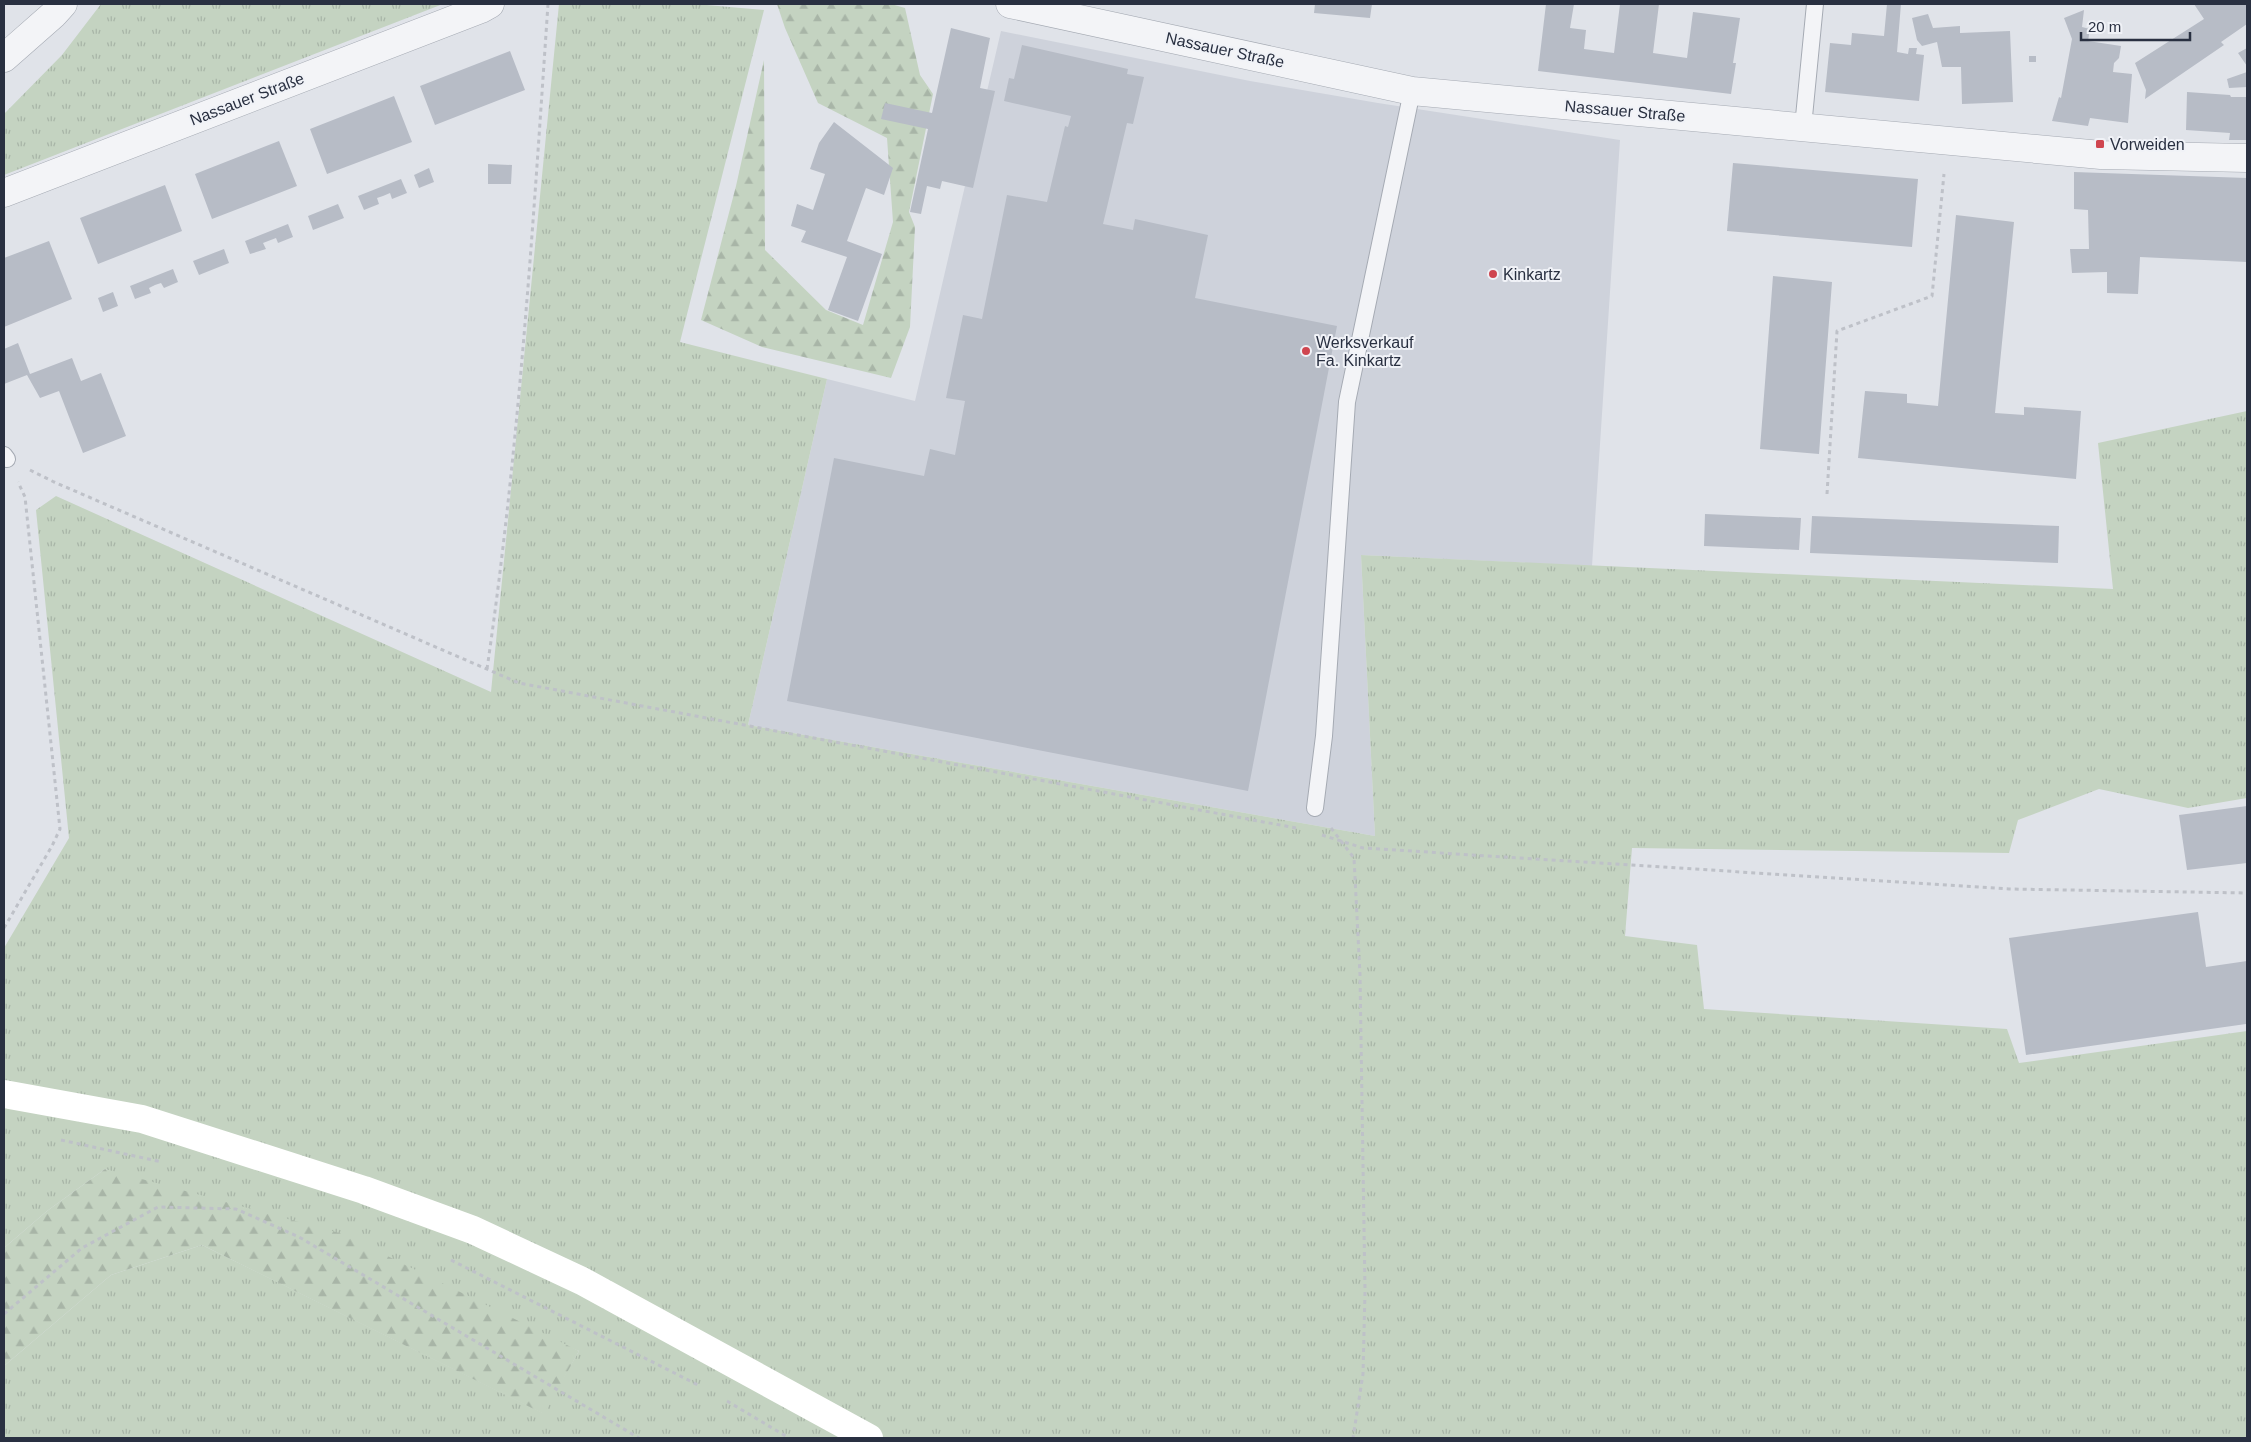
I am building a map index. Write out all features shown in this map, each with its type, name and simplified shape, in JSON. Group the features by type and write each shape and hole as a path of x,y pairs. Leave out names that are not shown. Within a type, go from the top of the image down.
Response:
{"main road":[{"path":"4,1094 142,1119 364,1190 473,1230 582,1282 869,1438"}],"street":[{"path":"4,58 63,4"},
{"name":"Nassauer Straße","path":"4,193 472,13 490,4"},
{"name":"Nassauer Straße","path":"1010,4 1412,91 2101,155 2247,158"}],"lane":[{"path":"1803,127 1816,4"},
{"path":"1315,808 1324,736 1347,402 1412,91"}],"path":[{"path":"487,669 504,555 536,180 548,4"},
{"path":"1827,494 1837,331 1932,296 1948,141"},
{"path":"6,457 54,482 519,682 1300,829"},
{"path":"4,928 60,829 25,497 6,457"},
{"path":"1315,808 1354,858 1360,975 1365,1291 1363,1374 1353,1438"},
{"path":"1318,833 1363,848 2009,889 2247,894"},
{"path":"60,1140 164,1163"},
{"path":"4,1314 82,1248 158,1208 236,1210 299,1238 639,1438"},
{"path":"445,1257 701,1387"},
{"path":"726,1400 789,1438"}],"shaded area":[{"path":"1001,31 1250,81 1378,103 1620,140 1592,566 1361,555 1375,836 748,725 827,379 915,401"}],"green space":[{"path":"101,4 443,4 4,175 4,114 62,55"},
{"path":"559,4 695,4 764,10 680,342 827,379 748,725 1375,836 1361,555 2113,589 2098,443 2247,411 2247,798 2188,808 2099,789 2018,820 2009,853 1632,848 1625,936 1697,945 1704,1009 2007,1029 2019,1063 2247,1031 2247,1438 4,1438 4,1366 111,1275 202,1245 543,1413 579,1351 105,1169 47,1211 4,1248 4,948 69,838 36,510 56,496 491,692"},
{"path":"777,4 891,4 905,8 920,75 933,94 909,212 915,227 910,327 891,378 762,347 701,320 736,186 764,60 765,250 826,310 863,325 893,222 887,138 818,103 785,28"},
{"path":"105,1169 343,1234 579,1351 544,1414 202,1245 111,1275 4,1366 4,1248 47,1211"}],"building":[{"path":"1315,4 1372,4 1370,18 1314,13"},
{"path":"1546,4 1574,4 1570,28 1586,30 1584,49 1614,53 1620,4 1659,4 1653,53 1687,58 1693,12 1740,18 1733,63 1736,63 1731,94 1538,71"},
{"path":"1887,4 1901,4 1897,52 1908,54 1909,48 1917,48 1916,54 1924,55 1919,101 1825,92 1830,43 1851,45 1852,33 1884,36"},
{"path":"2194,4 2247,4 2247,24 2221,42 2224,45 2145,99 2146,90 2135,63 2204,19"},
{"path":"2084,10 2082,27 2090,29 2088,41 2121,46 2119,58 2114,63 2113,72 2132,74 2128,123 2090,118 2088,126 2052,121 2059,97 2061,98 2072,39 2064,18"},
{"path":"1928,14 1933,28 1960,26 1960,33 2010,31 2013,102 1962,104 1961,67 1942,67 1937,42 1922,46 1917,40 1912,18"},
{"path":"951,28 990,38 980,88 995,91 973,188 942,181 940,189 927,186 921,214 910,212 928,129 881,119 885,103 932,113"},
{"path":"1022,45 1128,69 1127,74 1144,77 1133,124 1127,123 1103,224 1133,230 1135,219 1208,235 1195,298 1337,326 1248,791 787,701 834,458 924,476 930,449 955,455 965,401 946,398 963,315 982,319 1007,195 1047,202 1065,126 1068,127 1071,116 1004,101 1009,78 1014,79"},
{"path":"2247,48 2247,66 2238,53"},
{"path":"510,51 525,90 435,125 420,86"},
{"path":"2029,56 2036,56 2036,62 2029,62"},
{"path":"2247,72 2247,87 2229,88 2227,79"},
{"path":"2187,92 2247,97 2247,140 2229,140 2230,133 2186,130"},
{"path":"394,96 412,142 327,174 310,129"},
{"path":"834,122 893,168 884,195 866,188 847,241 882,254 858,321 828,310 847,257 801,242 806,231 791,226 797,204 813,210 825,174 810,169 819,143"},
{"path":"279,141 297,186 212,219 195,174"},
{"path":"1733,163 1918,179 1912,247 1727,231"},
{"path":"488,164 512,165 511,184 488,184"},
{"path":"429,168 434,182 419,188 414,175"},
{"path":"2074,172 2247,178 2247,262 2140,257 2138,294 2107,293 2107,272 2072,273 2070,249 2089,249 2088,210 2074,209"},
{"path":"401,179 407,193 392,199 390,193 377,198 379,204 364,210 358,196"},
{"path":"165,185 182,231 98,264 80,218"},
{"path":"338,204 344,218 313,230 308,216"},
{"path":"1956,215 2014,222 1995,413 2024,415 2024,407 2081,411 2076,479 1858,458 1865,391 1907,394 1907,403 1938,406"},
{"path":"288,224 293,237 278,243 276,238 263,243 266,249 250,254 245,241"},
{"path":"49,241 72,299 4,327 4,258"},
{"path":"224,249 229,263 199,275 193,261"},
{"path":"173,269 178,282 164,288 161,283 155,285 149,288 151,293 135,299 130,286"},
{"path":"1773,276 1832,282 1819,454 1760,449"},
{"path":"113,292 118,306 103,312 98,298"},
{"path":"18,343 30,374 72,358 81,381 101,373 126,436 83,453 59,391 40,398 27,375 4,384 4,349"},
{"path":"1705,514 1801,518 1799,550 1704,546"},
{"path":"1812,516 2059,526 2058,563 1810,553"},
{"path":"2247,806 2247,863 2187,870 2179,815"},
{"path":"2198,912 2206,967 2247,961 2246,1024 2026,1055 2009,938"}],"place":[{"name":"Vorweiden","path":"2100,144"},
{"name":"Kinkartz","path":"1493,274"},
{"name":"Werksverkauf Fa. Kinkartz","path":"1306,351"}]}
